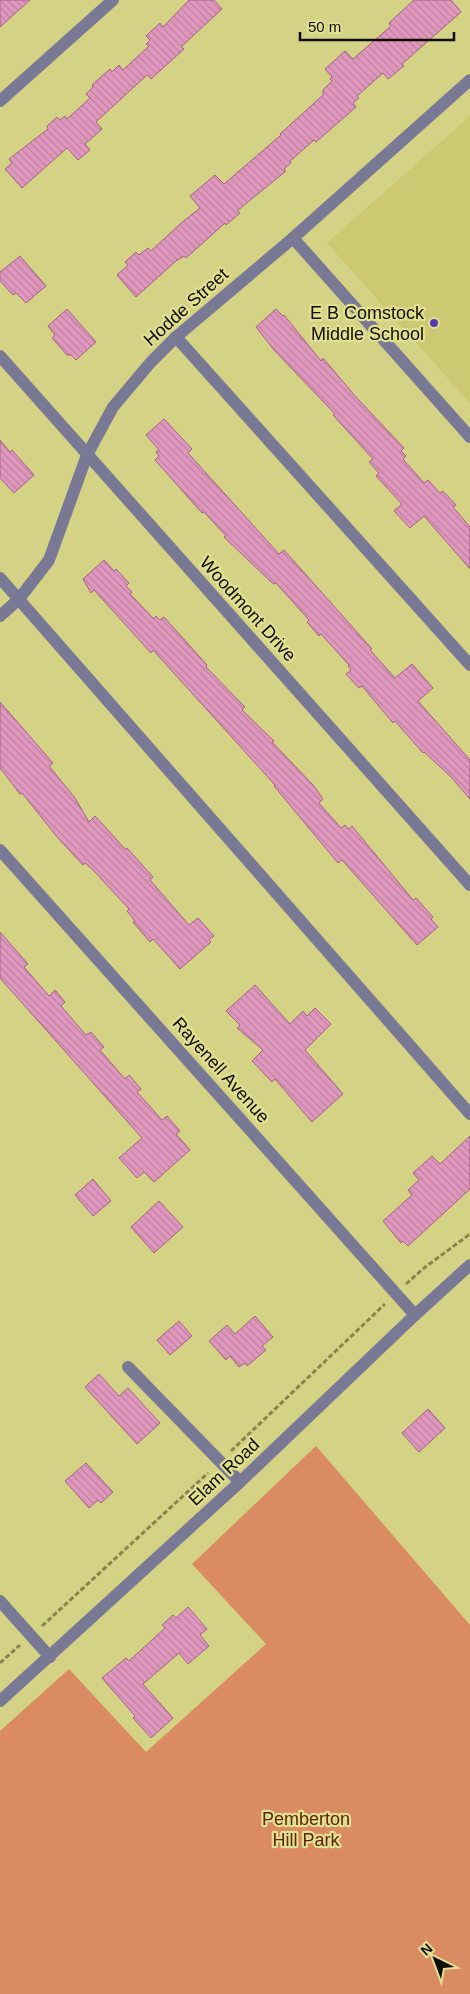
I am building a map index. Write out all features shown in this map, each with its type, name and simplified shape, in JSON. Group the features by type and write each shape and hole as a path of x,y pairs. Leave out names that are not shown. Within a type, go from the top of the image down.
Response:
{"street":[{"path":"0,101 113,0"},
{"name":"Hodde Street","path":"0,616 19,599 49,560 87,455 113,407 151,362 176,337 293,238 470,80"},
{"path":"293,238 470,437"},
{"path":"176,337 470,665"},
{"name":"Woodmont Drive","path":"0,356 470,885"},
{"path":"0,578 470,1114"},
{"name":"Rayenell Avenue","path":"0,850 415,1314"},
{"name":"Elam Road","path":"0,1701 240,1482 415,1314 470,1265"},
{"path":"128,1367 240,1482"},
{"path":"0,1601 50,1657"}],"path":[{"path":"0,1663 156,1522 396,1293 424,1268 470,1234"}],"shaded area":[{"name":"E B Comstock Middle School","path":"470,116 470,403 327,243"}],"green space":[{"name":"Pemberton Hill Park","path":"316,1446 470,1625 470,1994 0,1994 0,1731 69,1669 146,1752 266,1644 192,1564"}],"building":[{"path":"0,0 30,0 0,27"},
{"path":"189,0 214,0 222,9 181,47 184,49 151,79 147,75 96,122 102,129 85,144 90,150 78,160 67,148 22,188 5,169 12,163 9,159 48,129 47,126 57,117 60,120 65,116 67,119 90,98 86,94 93,87 92,85 110,69 112,72 119,65 123,70 149,46 146,44 150,40 146,36 160,23 163,27"},
{"path":"414,0 451,0 461,12 402,64 404,66 388,79 383,73 357,96 359,98 353,103 356,107 316,142 314,140 290,161 291,163 284,169 286,171 237,211 240,213 226,225 225,223 186,258 184,256 176,261 136,297 117,275 128,265 125,262 136,252 139,255 148,248 151,251 200,208 190,196 215,175 224,184 281,135 323,95 323,90 332,81 330,79 332,77 325,69 345,51 353,59 391,26 389,23"},
{"path":"20,256 46,286 26,303 16,293 13,295 0,281 0,272"},
{"path":"67,309 96,342 76,360 71,355 67,355 52,338 55,335 48,326"},
{"path":"276,309 284,315 321,361 323,358 356,397 404,448 401,451 406,456 403,459 424,483 428,480 440,493 443,491 456,505 453,507 470,527 470,569 424,516 410,528 394,511 402,504 376,476 379,473 369,462 373,459 333,415 335,414 274,350 256,327"},
{"path":"164,419 192,449 188,453 279,554 284,550 372,649 370,650 395,678 412,664 433,688 418,701 470,760 470,799 450,776 423,753 395,721 393,723 362,686 359,688 346,674 351,670 349,665 321,634 319,636 307,622 309,620 276,583 274,584 269,580 224,537 226,536 204,512 202,513 155,460 159,456 156,452 159,450 146,435"},
{"path":"0,440 10,452 12,450 34,475 14,493 0,478"},
{"path":"104,560 114,571 116,569 129,583 126,586 132,592 130,594 154,619 156,616 160,620 164,617 207,665 206,667 245,707 242,710 274,741 272,742 314,786 323,799 319,803 341,828 345,825 348,829 352,826 413,900 416,898 433,917 431,919 438,927 417,945 342,860 338,863 275,785 153,650 151,653 94,590 91,593 83,579"},
{"path":"0,702 53,763 49,766 75,798 89,822 95,816 126,850 127,848 153,877 150,880 189,925 198,918 214,936 209,940 211,942 180,969 153,939 150,942 133,922 135,921 127,911 129,909 93,870 85,863 83,865 58,838 0,768"},
{"path":"0,932 28,964 24,967 49,996 55,990 65,1002 61,1006 86,1035 91,1032 104,1047 100,1050 125,1079 129,1075 141,1089 137,1092 162,1120 167,1116 180,1131 176,1134 190,1150 154,1182 144,1172 137,1178 119,1158 142,1138 0,978"},
{"path":"255,985 290,1024 303,1011 307,1016 315,1008 331,1024 305,1050 343,1094 312,1122 275,1079 272,1082 252,1061 263,1050 237,1028 240,1025 226,1011"},
{"path":"470,1136 470,1189 408,1246 403,1241 401,1243 383,1221 412,1195 408,1190 419,1180 413,1173 432,1156 440,1164"},
{"path":"93,1179 111,1201 93,1216 75,1195"},
{"path":"159,1201 183,1227 154,1253 131,1227"},
{"path":"255,1316 273,1337 262,1346 266,1350 247,1366 245,1363 239,1367 230,1356 226,1360 209,1341 227,1325 235,1334"},
{"path":"179,1321 192,1336 170,1355 157,1340"},
{"path":"99,1374 119,1396 128,1388 160,1423 137,1444 85,1387"},
{"path":"428,1409 445,1428 419,1452 402,1433"},
{"path":"86,1463 113,1492 101,1503 98,1500 89,1508 65,1481"},
{"path":"188,1607 207,1629 200,1635 209,1646 188,1664 179,1653 143,1684 173,1718 151,1738 133,1718 135,1716 102,1678 126,1658 129,1661 165,1628 162,1625 173,1615 176,1618"}],"place":[{"name":"E B Comstock Middle School","path":"434,323"}]}
